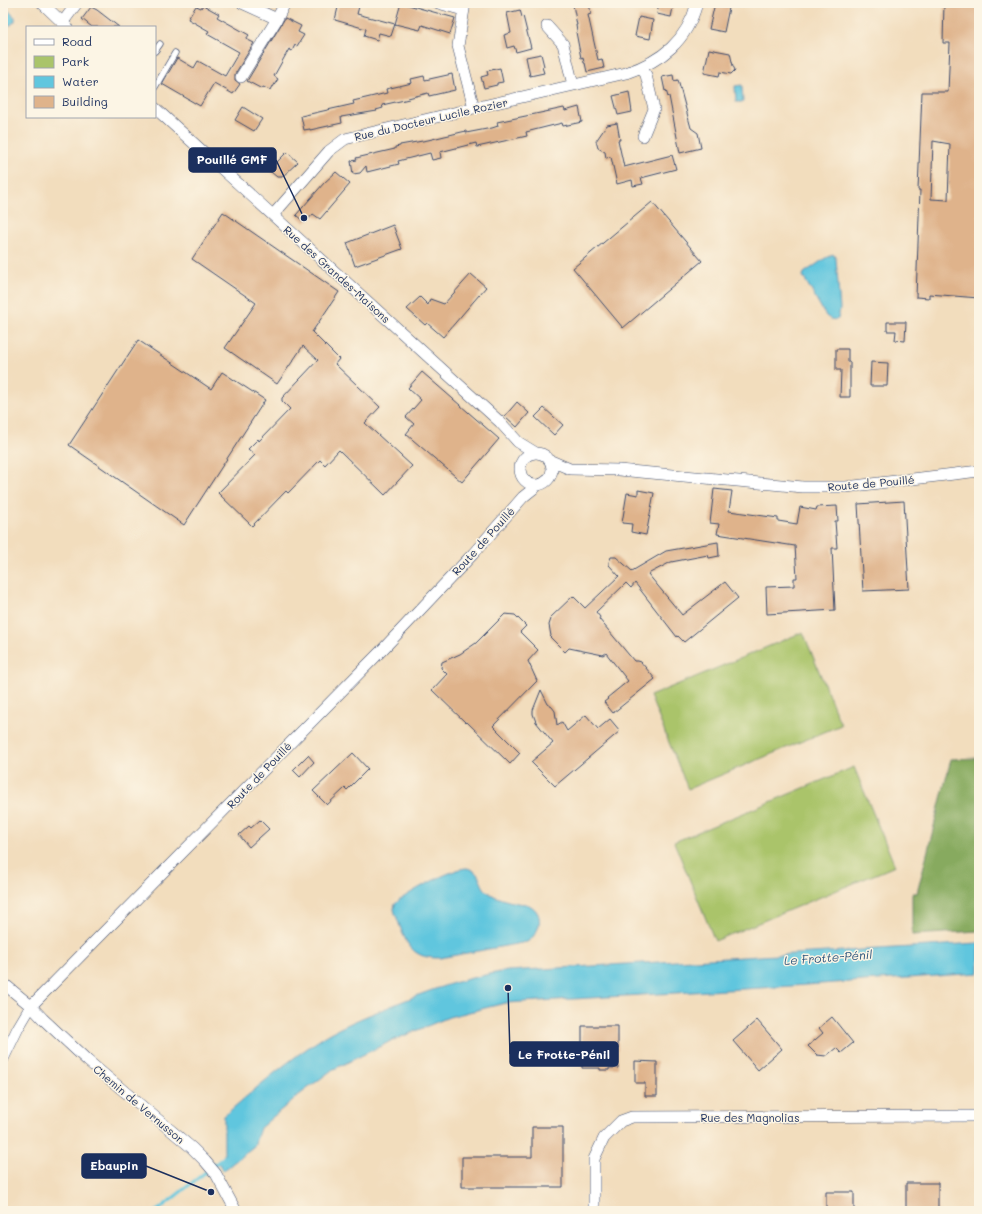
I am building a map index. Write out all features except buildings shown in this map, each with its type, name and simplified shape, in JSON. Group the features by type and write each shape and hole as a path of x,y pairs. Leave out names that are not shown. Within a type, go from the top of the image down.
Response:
{"street":[{"path":"42,3 65,25 77,3"},
{"path":"242,3 277,18"},
{"path":"242,76 285,3"},
{"path":"438,3 464,6 458,46 474,108"},
{"name":"Rue du Docteur Lucile Rozier","path":"273,215 329,150 345,139 642,68 656,60 673,47 694,15 697,3"},
{"path":"547,26 563,44 572,85"},
{"path":"642,68 646,75 654,108 643,136"},
{"name":"Rue des Grandes-Maisons","path":"156,109 494,416 518,442"},
{"path":"518,442 549,460 552,469 549,478 546,481 538,485 528,483 524,480 520,470 522,460 518,442"},
{"path":"522,460 526,456 536,453"},
{"name":"Route de Pouillé","path":"549,460 570,469 619,470 803,487 846,487 979,471"},
{"name":"Route de Pouillé","path":"549,478 570,469"},
{"name":"Route de Pouillé","path":"523,497 524,480"},
{"name":"Route de Pouillé","path":"3,1059 18,1028 32,1006 383,649 473,554 523,497 538,485"},
{"name":"Chemin de Vernusson","path":"3,983 32,1006 43,1019 88,1061 201,1157 216,1174 236,1211"},
{"name":"Rue des Magnolias","path":"594,1211 594,1159 604,1138 621,1121 632,1117 979,1116"}],"lane":[{"path":"156,50 160,44"},
{"path":"156,85 175,53"}],"green space":[{"path":"803,632 841,725 688,789 650,696"},
{"path":"979,758 979,931 912,935 912,893 917,893 951,759"},
{"path":"854,767 895,866 715,941 674,842"}],"water":[{"path":"3,5 15,17 15,21 11,25 3,25"},
{"path":"742,85 743,102 736,102 735,86"},
{"path":"833,254 836,259 840,309 838,319 833,320 826,316 803,276 804,273"},
{"path":"467,868 476,872 485,889 491,894 498,898 528,904 534,909 538,913 539,918 538,929 532,938 527,942 440,958 420,955 414,951 405,938 395,913 395,904 408,894 430,882 451,872"},
{"path":"979,943 979,973 777,987 505,1003 449,1017 389,1042 332,1070 295,1098 260,1128 254,1146 223,1171 218,1162 224,1158 224,1116 298,1055 324,1037 353,1022 414,997 460,981 508,971"}],"waterway":[{"name":"Le Frotte-Pénil","path":"157,1211 228,1154"}],"place":[{"name":"Pouillé GMF","path":"304,218"},
{"name":"Le Frotte-Pénil","path":"508,988"},
{"name":"Ebaupin","path":"211,1192"}]}
